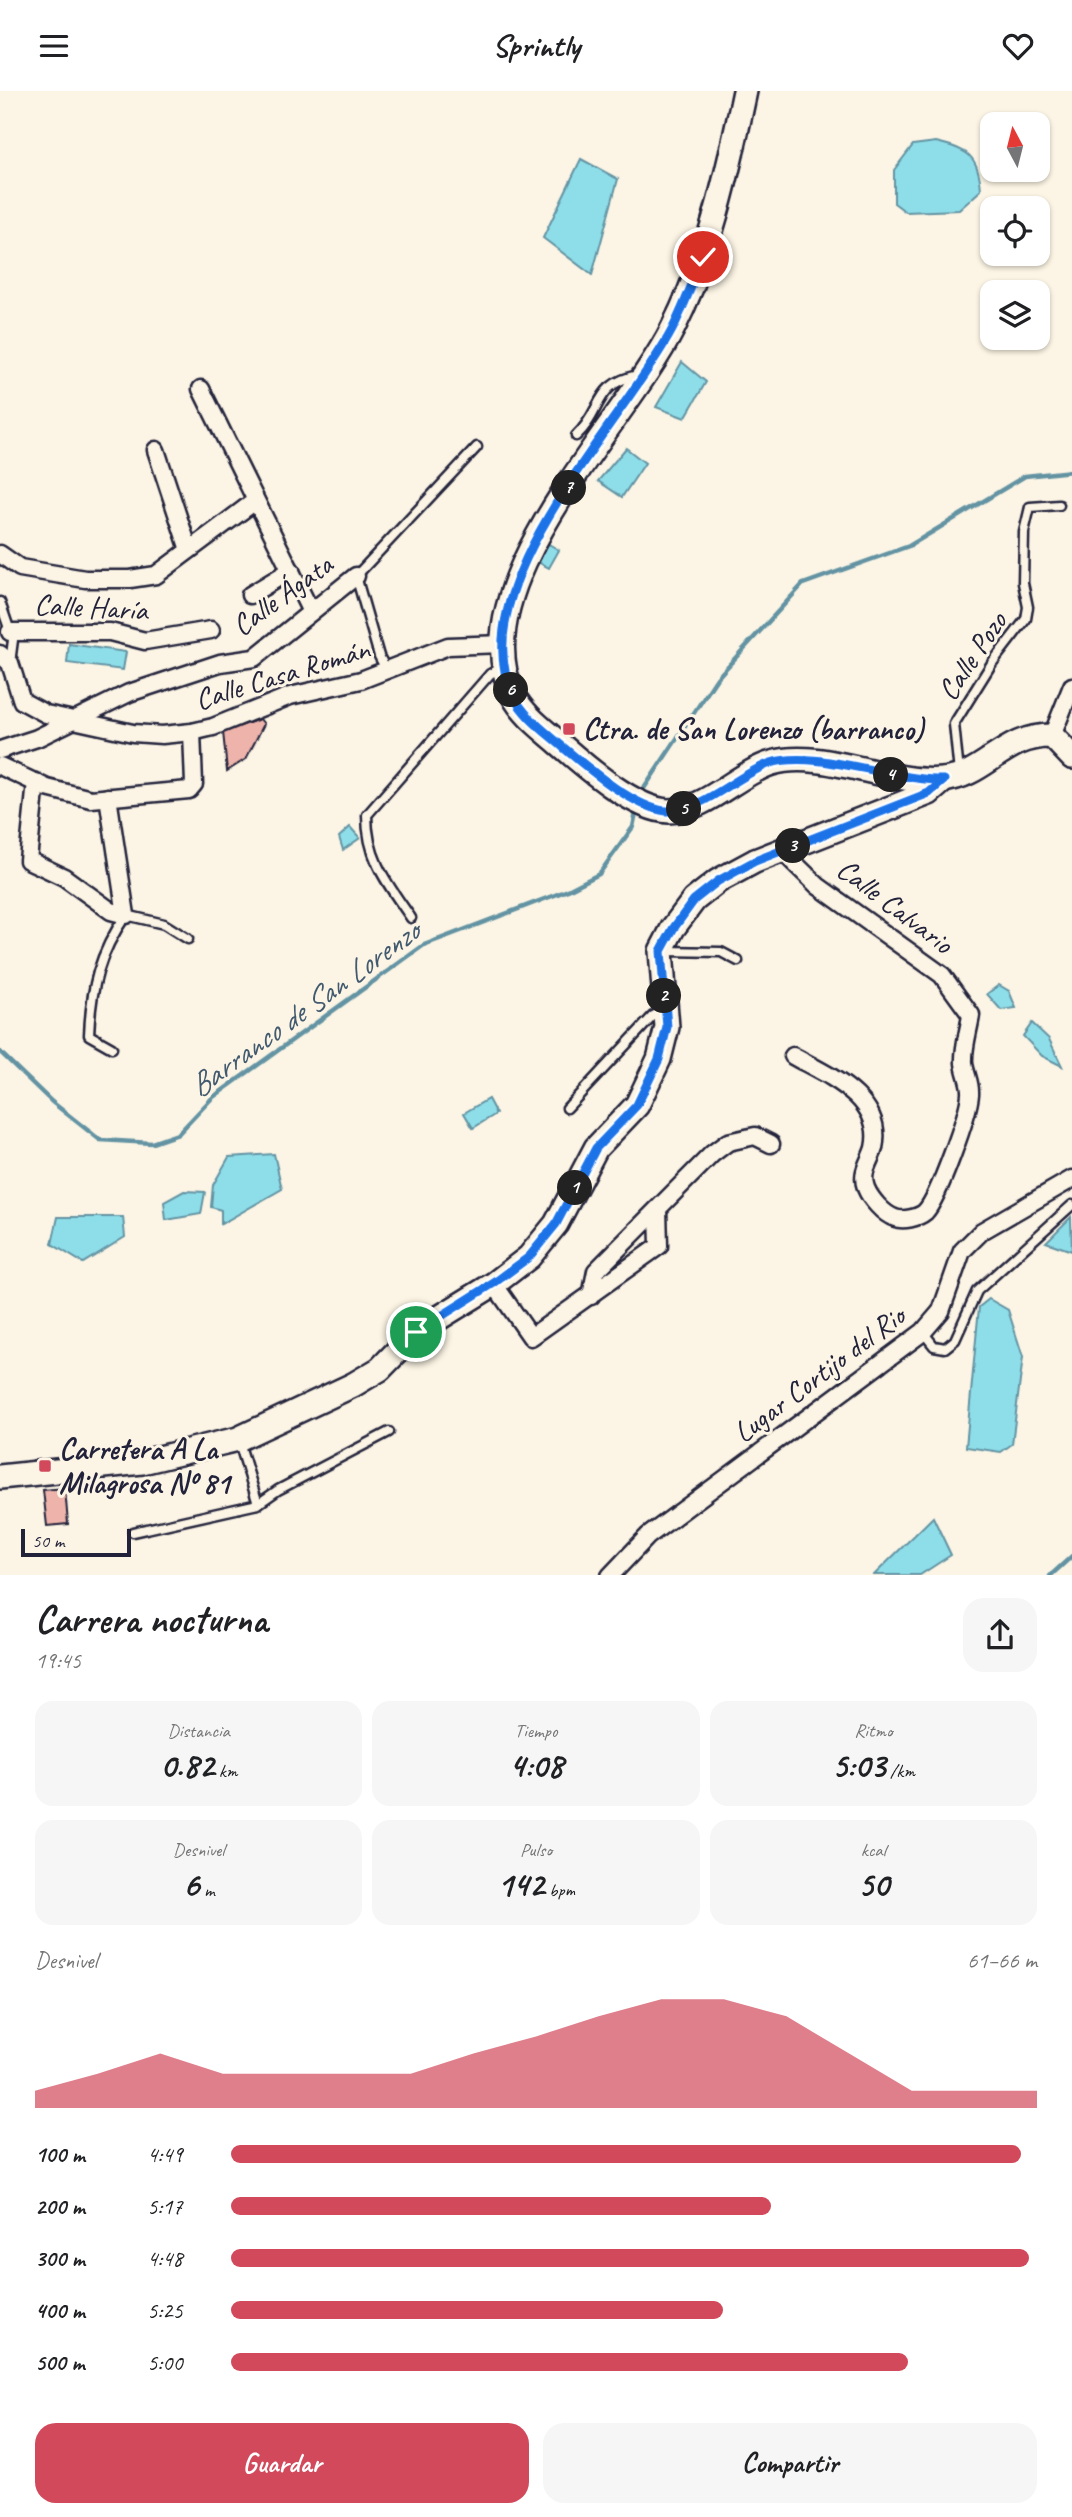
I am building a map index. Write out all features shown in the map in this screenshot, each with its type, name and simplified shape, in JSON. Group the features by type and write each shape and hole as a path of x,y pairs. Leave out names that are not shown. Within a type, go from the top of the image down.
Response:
{"street":[{"path":"745,91 724,190 703,257 672,330 533,542 508,598 504,655 512,694 526,715 606,781 652,808 684,810 770,763 792,759 921,781 952,778"},
{"path":"201,389 311,613"},
{"path":"156,450 189,550"},
{"path":"0,554 20,568 85,579 130,579 156,575 255,501"},
{"path":"250,595 291,570"},
{"name":"Calle Ágata","path":"75,720 129,693 220,663 254,658 356,576"},
{"name":"Calle Haría","path":"10,632 110,632 145,641 211,630"},
{"name":"Calle Casa Román","path":"5,659 22,701 46,714 133,733 162,735 213,727 290,696 387,671 448,646 504,655"},
{"path":"1072,686 1062,727 1072,757"},
{"path":"0,750 37,738 75,720"},
{"path":"0,1477 142,1462 238,1439 353,1385 380,1369 416,1332 494,1283 529,1257 556,1224 596,1148 637,1105 659,1059 667,1027 661,951 694,900 718,881 782,851 929,793 1019,740 1062,727"},
{"path":"0,766 70,795 91,799 189,790 194,784 192,732"},
{"path":"36,782 28,860 64,877 111,911 126,915 108,797"},
{"name":"Calle Calvario","path":"782,851 818,886 942,975 971,1015 964,1063 971,1091 966,1121 941,1184 925,1212 911,1219 894,1218 872,1199 865,1185 864,1171 876,1137 870,1116 860,1097 793,1056"},
{"path":"591,1296 596,1271 712,1154 728,1142 755,1136 771,1145"},
{"name":"Lugar Cortijo del Rio","path":"611,1575 648,1536 923,1332 941,1311 962,1251 982,1231 1072,1179"},
{"path":"494,1283 531,1337 659,1246 658,1209"}],"lane":[{"path":"576,436 590,423 602,393 619,379 644,374"},
{"name":"Calle Ágata","path":"356,576 477,447"},
{"name":"Calle Pozo","path":"952,778 954,724 992,663 1026,619 1028,607 1023,583 1024,531 1030,507 1041,504 1059,505"},
{"path":"356,576 379,656 387,671"},
{"path":"0,603 13,640 5,659"},
{"path":"411,918 380,873 367,840 367,815 504,655"},
{"path":"112,1048 89,1035 90,1016 94,981 106,944 126,915 164,924 188,939"},
{"path":"661,951 721,952 738,961"},
{"path":"567,1108 653,1016 665,1010"},
{"path":"923,1332 934,1346 945,1348 956,1341 977,1291 1072,1205"},
{"path":"133,1532 258,1504 278,1490 389,1432"},
{"path":"238,1439 258,1504"}],"water":[{"path":"936,142 964,151 978,169 981,190 959,210 906,212 894,203 894,170 913,145"},
{"path":"581,159 618,179 592,275 543,238"},
{"path":"682,362 706,382 685,418 656,407"},
{"path":"626,448 645,463 622,497 598,481"},
{"path":"547,543 559,550 549,568 536,561"},
{"path":"69,644 126,652 123,670 67,663"},
{"path":"350,827 360,838 343,850 339,837"},
{"path":"999,985 1009,991 1016,1008 1001,1010 987,994"},
{"path":"1032,1023 1049,1039 1062,1066 1042,1056 1023,1036"},
{"path":"488,1099 496,1114 473,1128 464,1113"},
{"path":"274,1154 282,1189 221,1224 221,1210 211,1207 213,1185 229,1157"},
{"path":"184,1191 205,1192 201,1214 166,1220 164,1202"},
{"path":"58,1217 123,1217 125,1237 83,1263 52,1244"},
{"path":"1071,1217 1072,1251 1046,1242"},
{"path":"989,1299 1008,1310 1023,1357 1012,1444 1001,1452 966,1447 979,1307"},
{"path":"933,1517 951,1555 920,1575 874,1575"}],"building":[{"path":"260,719 264,724 246,759 227,771 223,732"},
{"path":"65,1488 68,1524 47,1526 43,1490"}],"waterway":[{"name":"Barranco de San Lorenzo","path":"641,793 717,678 803,584 909,546 1025,476 1072,471"},
{"name":"Barranco de San Lorenzo","path":"0,1052 52,1102 100,1140 152,1143 178,1134 212,1098 424,945 568,890 599,874 633,827 637,808"},
{"path":"1051,1575 1072,1556"}],"place":[{"name":"Ctra. de San Lorenzo (barranco)","path":"569,729"},
{"name":"Carretera A La Milagrosa Nº 81","path":"45,1466"}],"route":[{"path":"416,1332 494,1283 529,1257 556,1224 596,1148 637,1105 659,1059 667,1027 661,951 694,900 718,881 755,861 929,793 944,780 921,781 792,759 770,763 684,810 667,811 652,808 593,773 526,715 512,694 503,644 508,598 533,542 672,330 703,257"}]}
